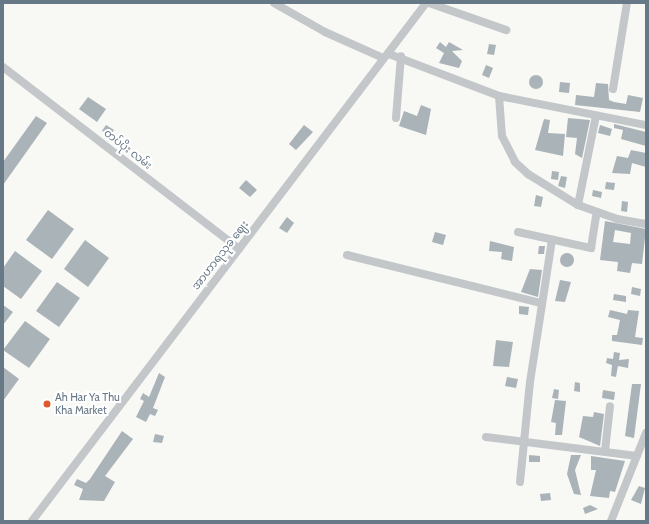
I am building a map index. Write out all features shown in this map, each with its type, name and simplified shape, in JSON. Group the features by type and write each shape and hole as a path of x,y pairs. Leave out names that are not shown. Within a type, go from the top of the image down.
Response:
{"street":[{"path":"274,3 325,32 386,56 401,56 499,96 646,125"},
{"name":"အာဟာရသုခ ဈေး","path":"32,521 426,3"},
{"path":"429,3 506,30"},
{"path":"613,89 627,3"},
{"path":"396,118 401,56"},
{"name":"တပ်ပိုး လမ်း","path":"3,67 239,249"},
{"path":"499,96 502,136 515,162 528,174 578,205 596,212 646,224"},
{"path":"578,205 596,116"},
{"path":"518,232 591,248 596,212"},
{"path":"520,482 541,303 552,240"},
{"path":"347,255 541,303"},
{"path":"605,451 610,406"},
{"path":"611,521 646,433"},
{"path":"486,437 524,440 637,456"}],"building":[{"path":"440,42 446,47 449,42 463,50 452,51 462,61 459,68 439,63 444,53 436,48"},
{"path":"489,44 496,45 494,55 487,54"},
{"path":"486,65 493,68 489,78 482,75"},
{"path":"533,75 539,75 543,79 543,85 539,89 533,89 529,85 529,79"},
{"path":"560,82 570,83 569,93 559,92"},
{"path":"596,83 608,84 609,100 614,102 626,104 628,95 643,98 640,112 575,105 576,95 594,97"},
{"path":"88,97 106,109 97,122 79,109"},
{"path":"421,105 431,109 426,135 399,126 404,111 417,116"},
{"path":"36,116 47,123 3,185 3,162"},
{"path":"568,118 590,120 582,158 575,154 577,138 566,137"},
{"path":"544,119 550,120 548,133 565,134 563,156 535,150"},
{"path":"614,124 646,132 646,146 621,139 623,130 614,128"},
{"path":"106,125 114,130 110,136 102,131"},
{"path":"304,125 313,132 296,150 289,144"},
{"path":"600,125 612,129 610,136 598,133"},
{"path":"631,150 646,153 646,167 632,163 630,174 612,173 617,156 628,158"},
{"path":"552,171 559,172 558,180 551,179"},
{"path":"561,176 567,177 565,188 558,186"},
{"path":"246,180 257,190 250,197 239,188"},
{"path":"606,182 615,183 614,190 605,189"},
{"path":"593,190 602,192 601,198 592,196"},
{"path":"536,195 543,197 541,207 534,206"},
{"path":"622,201 628,202 627,212 621,211"},
{"path":"48,210 74,229 52,259 26,240"},
{"path":"287,217 294,223 287,233 279,228"},
{"path":"605,221 646,229 642,264 632,263 630,273 617,271 618,262 600,260","holes":["615,230 631,233 630,244 613,242"]},
{"path":"435,232 446,235 443,245 432,242"},
{"path":"85,240 109,258 88,287 64,269"},
{"path":"490,241 514,247 512,261 501,259 502,252 489,251"},
{"path":"539,246 545,246 544,254 538,254"},
{"path":"15,251 42,271 21,299 3,286 3,268"},
{"path":"564,253 570,253 574,257 574,263 570,267 564,267 560,263 560,257"},
{"path":"530,269 542,270 538,297 521,292"},
{"path":"560,280 571,282 565,302 555,301"},
{"path":"57,282 80,298 59,327 36,311"},
{"path":"632,287 641,289 640,296 631,294"},
{"path":"614,294 626,296 626,302 613,300"},
{"path":"3,305 13,312 3,325"},
{"path":"519,306 529,307 528,315 519,314"},
{"path":"610,310 627,314 628,310 639,311 635,337 643,338 642,345 612,341 612,335 617,335 620,320 608,317"},
{"path":"25,321 50,339 29,368 3,350"},
{"path":"496,340 513,342 509,367 493,366"},
{"path":"614,352 620,353 619,360 629,359 628,368 618,366 616,377 611,376 612,365 606,363 607,358 613,359"},
{"path":"3,367 19,379 3,401"},
{"path":"159,373 165,377 153,408 158,410 155,416 150,414 146,422 136,417 144,401 140,399 143,393 149,397"},
{"path":"507,377 518,379 516,388 505,386"},
{"path":"575,382 580,383 580,392 574,391"},
{"path":"632,384 641,384 634,438 625,436"},
{"path":"554,389 559,390 558,399 552,398"},
{"path":"603,390 615,392 614,400 602,398"},
{"path":"555,400 566,401 562,435 555,435 556,423 551,422"},
{"path":"594,412 604,414 600,446 579,437 583,416 593,417"},
{"path":"122,431 133,439 105,476 115,482 104,501 79,500 83,489 74,485 77,479 86,483 90,479"},
{"path":"155,434 164,436 162,443 153,442"},
{"path":"529,455 540,456 540,462 529,462"},
{"path":"571,455 581,455 575,470 581,495 574,494 567,474"},
{"path":"591,456 625,461 615,492 610,491 609,498 590,496 596,470 591,470"},
{"path":"639,486 645,488 641,504 631,500"},
{"path":"550,493 551,500 541,501 540,494"},
{"path":"590,505 598,509 585,514 583,508"}],"place":[{"name":"Ah Har Ya Thu Kha Market","path":"47,404"}]}
